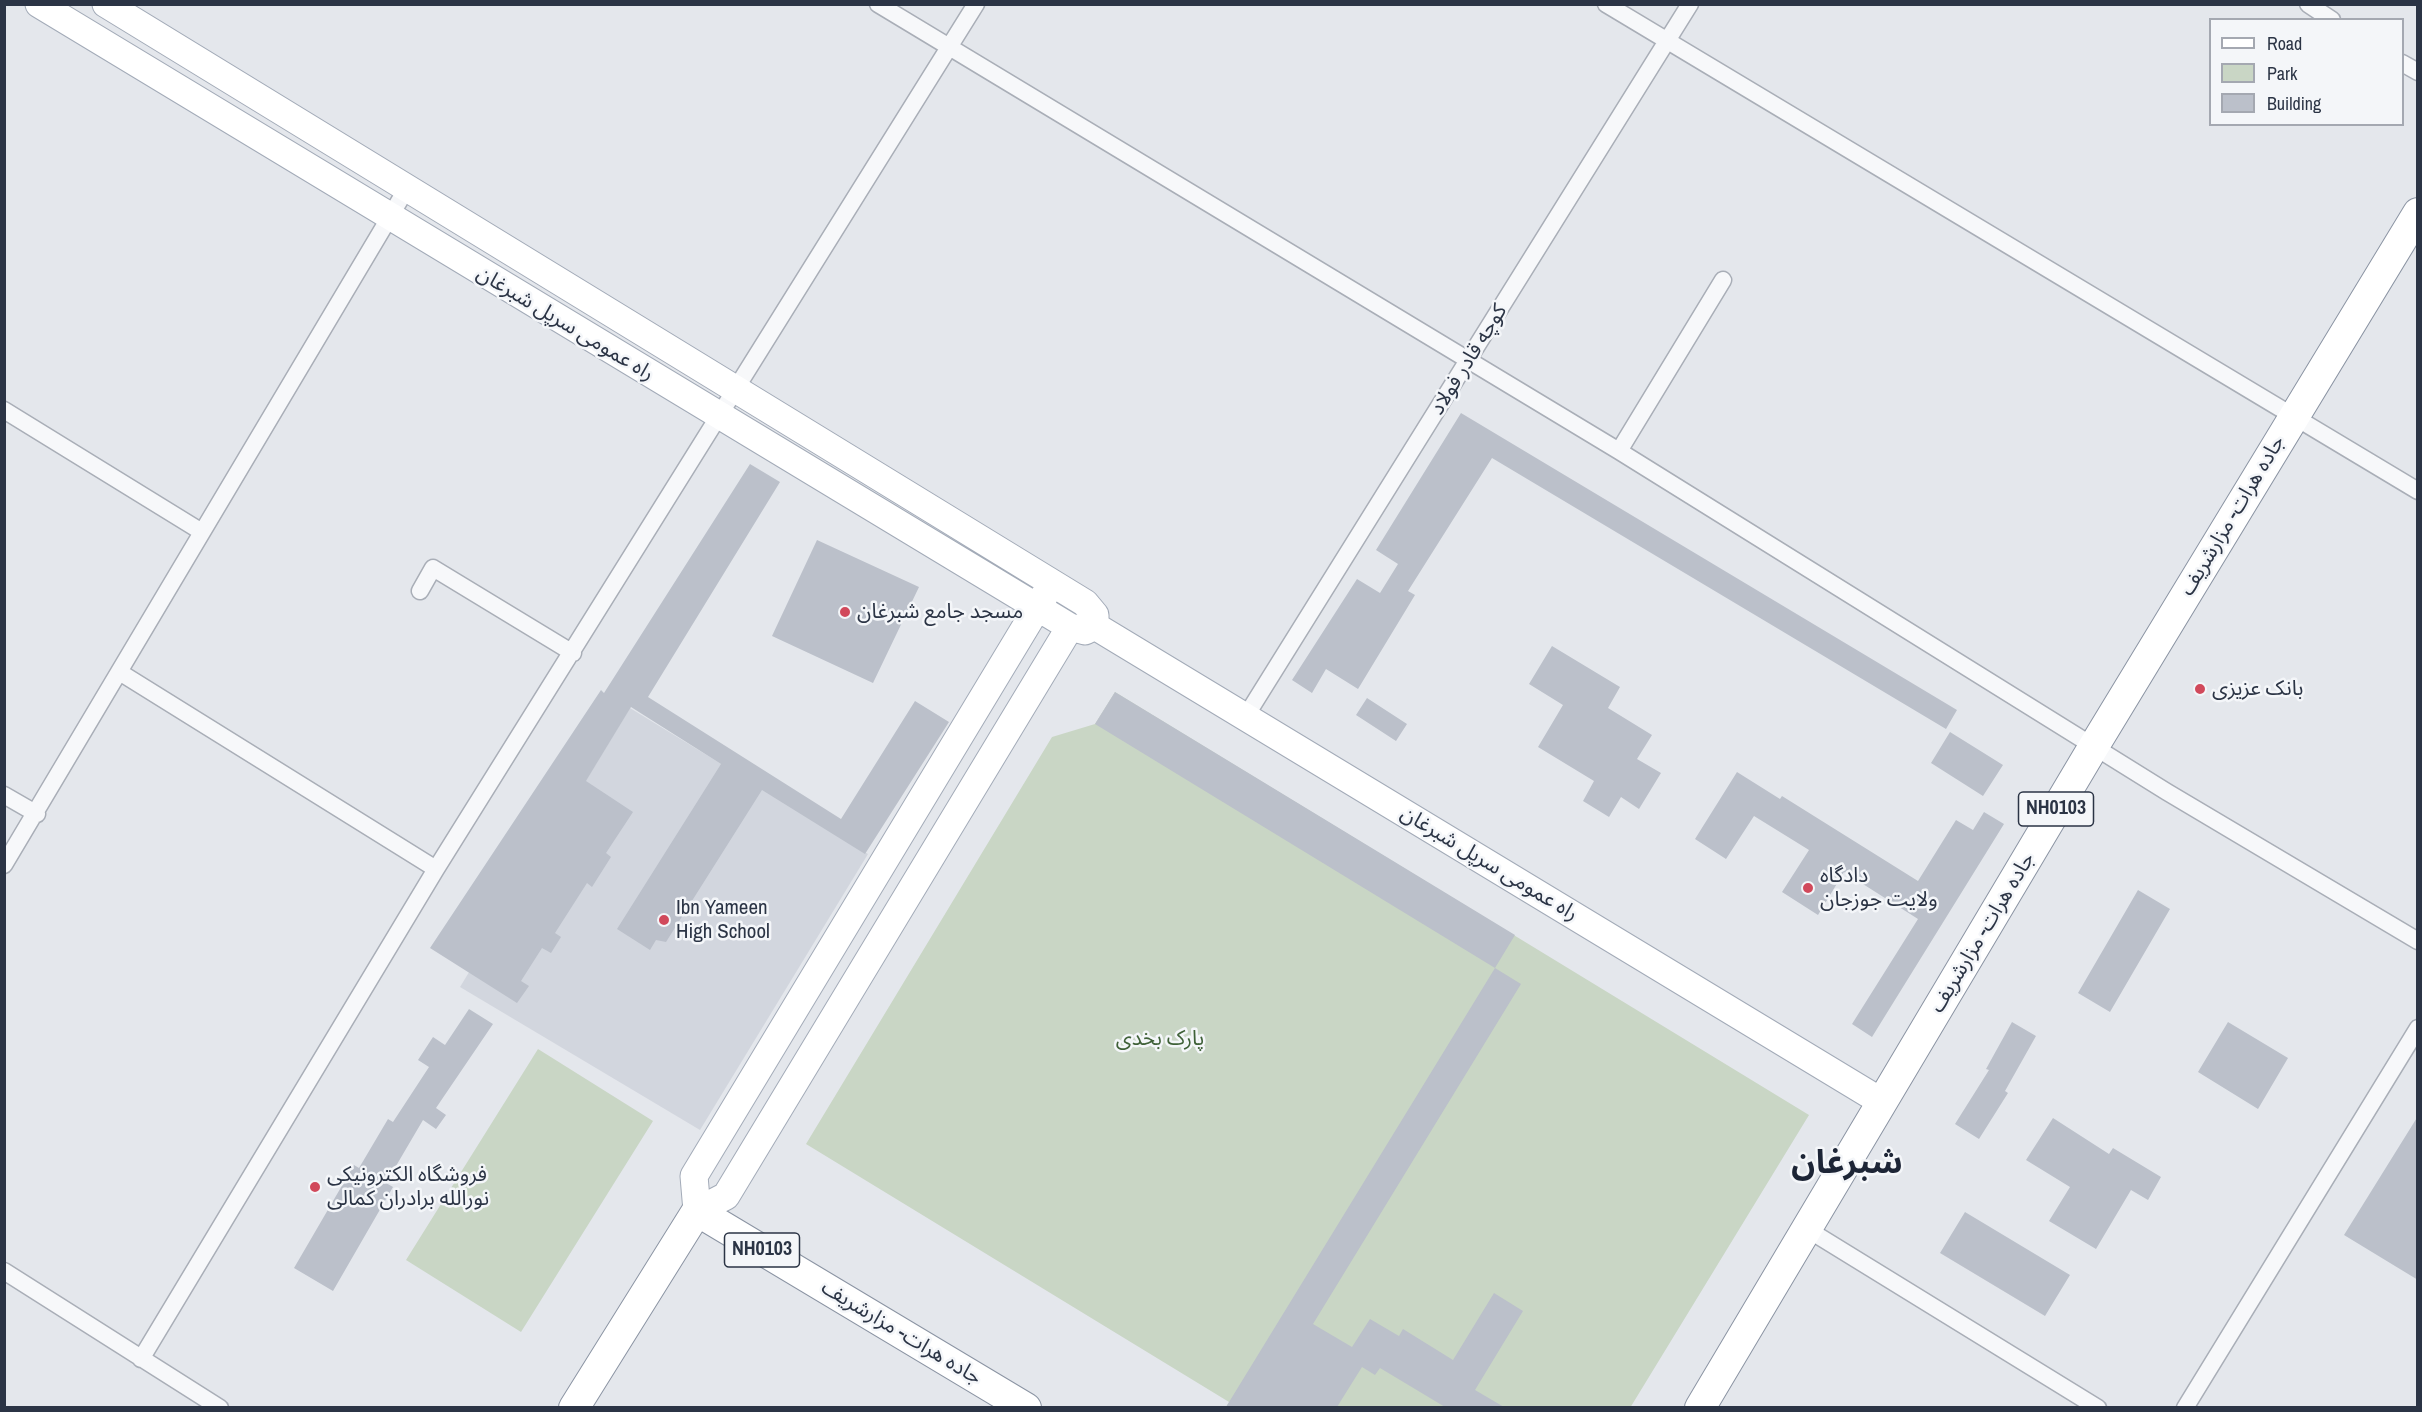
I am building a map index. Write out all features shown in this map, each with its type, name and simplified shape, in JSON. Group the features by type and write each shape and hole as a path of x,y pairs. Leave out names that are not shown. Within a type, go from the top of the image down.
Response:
{"highway":[{"name":"جاده هرات- مزارشریف","path":"1700,1407 2094,746 2418,213"},
{"name":"جاده هرات- مزارشریف","path":"697,1211 1026,1407"},
{"path":"574,1407 697,1211"}],"main road":[{"name":"راه عمومی سرپل شبرغان","path":"39,4 718,417 1038,608 1082,627 1246,716 1882,1102"},
{"name":"راه عمومی سرپل شبرغان","path":"106,4 1085,603 1095,615 1082,627"},
{"path":"1052,583 694,1176 697,1211 726,1196 1082,627"}],"street":[{"path":"878,4 1619,451 2094,746 2418,941"},
{"path":"141,1359 436,869 573,653 976,4"},
{"path":"1606,4 1666,43 2418,491"},
{"name":"کوچه قادر فولاد","path":"1246,716 1690,4"},
{"path":"2308,4 2329,18"},
{"path":"2404,64 2418,72"},
{"path":"4,865 121,673 202,532 407,188"},
{"path":"1619,451 1723,280"},
{"path":"4,410 202,532"},
{"path":"420,591 433,568 573,653"},
{"path":"121,673 436,869"},
{"path":"4,795 37,814"},
{"path":"2185,1407 2418,1028"},
{"path":"1807,1229 2098,1407"},
{"path":"4,1270 220,1407"}],"shaded area":[{"name":"Ibn Yameen High School","path":"630,708 868,854 700,1130 460,987"}],"green space":[{"name":"پارک بخدی","path":"1115,692 1809,1115 1630,1408 1226,1407 1229,1402 806,1144 1052,737 1095,724"},
{"path":"538,1049 653,1121 521,1332 406,1260"}],"building":[{"path":"1461,413 1957,710 1946,729 1492,458 1408,591 1415,595 1358,689 1326,669 1312,693 1292,680 1357,579 1380,593 1398,564 1376,550"},
{"path":"750,464 780,482 648,697 841,819 915,701 949,722 865,854 762,790 666,942 656,940 650,950 617,929 721,764 631,707 586,781 633,812 606,853 611,857 592,887 587,883 555,933 561,937 551,953 542,948 521,981 529,986 517,1003 430,948 601,690 604,693"},
{"name":"مسجد جامع شبرغان","path":"817,540 919,587 873,683 772,636"},
{"path":"1552,646 1620,687 1608,708 1652,735 1637,759 1661,773 1639,809 1621,797 1609,817 1583,801 1594,781 1538,747 1563,705 1529,684"},
{"path":"1115,692 1515,935 1495,968 1095,724"},
{"path":"1367,698 1407,724 1396,741 1356,715"},
{"path":"1950,732 2003,765 1983,796 1931,763"},
{"path":"1737,772 1780,799 1782,796 1918,881 1956,820 1973,830 1984,812 2004,824 1872,1037 1852,1024 1918,919 1844,872 1818,915 1782,892 1809,850 1754,816 1726,859 1695,839"},
{"path":"2138,890 2170,909 2110,1012 2078,993"},
{"path":"1495,968 1521,984 1313,1324 1352,1347 1370,1319 1399,1336 1403,1329 1453,1360 1494,1293 1523,1311 1475,1390 1504,1407 1445,1407 1380,1368 1375,1375 1362,1367 1337,1407 1226,1407"},
{"path":"469,1009 493,1024 436,1108 446,1115 436,1129 423,1120 386,1183 393,1187 333,1291 294,1268 354,1165 359,1168 388,1119 393,1122 429,1067 418,1060 433,1037 445,1045"},
{"path":"2012,1022 2036,1036 2005,1091 2008,1093 1979,1139 1955,1124 1989,1070 1986,1069"},
{"path":"2228,1022 2288,1058 2258,1109 2198,1072"},
{"path":"2418,1116 2418,1280 2344,1235"},
{"path":"2053,1118 2109,1154 2113,1148 2161,1177 2148,1200 2131,1190 2096,1249 2049,1221 2070,1187 2026,1160"},
{"path":"1965,1212 2070,1275 2045,1316 1940,1253"}],"place":[{"name":"مسجد جامع شبرغان","path":"845,612"},
{"name":"بانک عزیزی","path":"2200,689"},
{"name":"دادگاه ولایت جوزجان","path":"1808,888"},
{"name":"Ibn Yameen High School","path":"664,920"},
{"name":"فروشگاه الکترونیکی نورالله برادران کمالی","path":"315,1187"}],"district":[{"name":"شبرغان","path":"1847,1164"}]}
